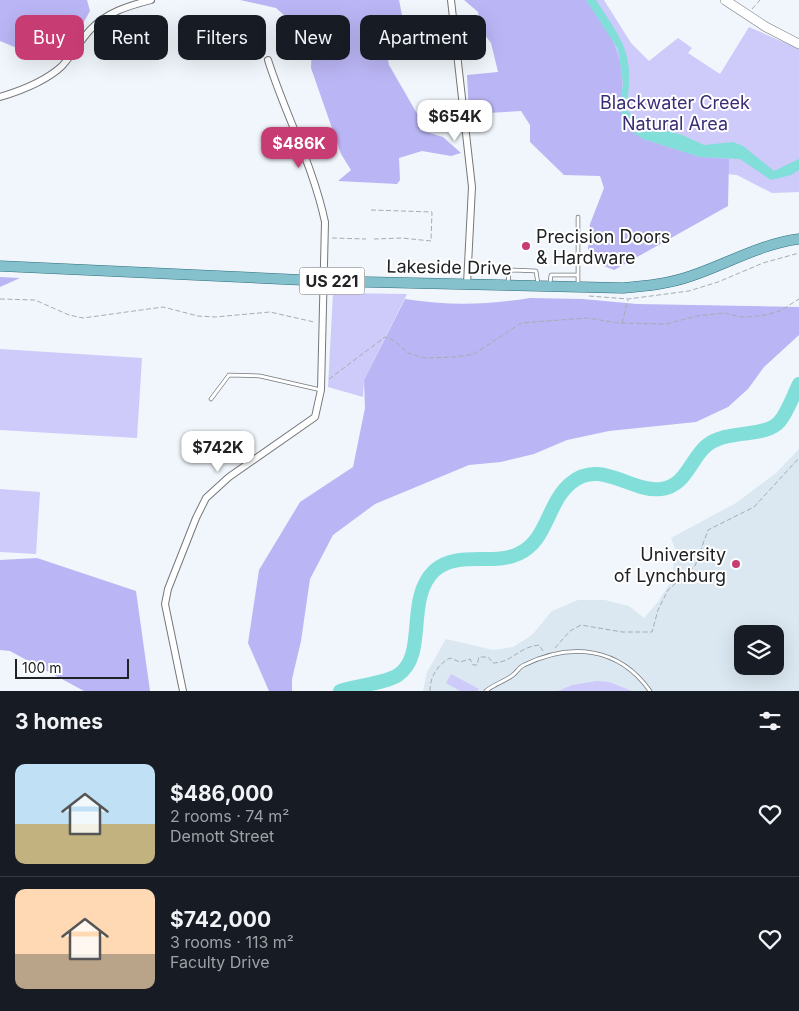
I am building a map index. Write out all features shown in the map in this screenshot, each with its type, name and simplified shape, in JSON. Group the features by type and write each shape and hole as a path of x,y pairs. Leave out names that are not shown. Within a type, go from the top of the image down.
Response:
{"main road":[{"path":"725,0 753,20 799,44"},
{"name":"Lakeside Drive","path":"0,266 324,281 623,288 663,284 691,276 749,252 799,239"}],"street":[{"path":"0,97 44,78 61,67 90,30 106,16 124,6 151,0"},
{"path":"451,0 472,187 468,284"},
{"path":"183,691 165,604 168,588 196,518 206,498 230,477 314,417 321,390 325,222 321,201 298,133 268,60"}],"lane":[{"path":"578,217 578,287"},
{"path":"508,285 509,272 513,270 536,272 538,286"},
{"path":"550,286 551,274 578,275"},
{"path":"211,399 229,375 260,376 303,388 321,390"},
{"path":"486,691 513,675 522,666 575,650 612,657 642,680 650,691"}],"path":[{"path":"751,10 760,0"},
{"path":"371,210 432,212 431,241 402,238 374,239"},
{"path":"329,238 366,239"},
{"path":"0,299 35,300 69,315 83,318 163,307 198,316 215,317 270,312 317,323"},
{"path":"622,324 628,299"},
{"path":"327,380 385,337 395,341 408,352 424,358 440,358 474,354 521,323 587,318 622,324 666,324 697,316 724,313 741,317 761,316 780,311 799,299"},
{"path":"430,691 430,681 441,663 450,658 460,662 470,659 473,665 477,665 480,657 488,657 493,663 504,662 524,646 539,645 543,652 555,649 570,631 581,625 622,632 652,632 658,610 668,590 694,566 708,530 754,507 799,458"}],"shaded area":[{"path":"0,0 87,0 90,11 84,22 84,15 15,15 15,47 0,41"},
{"path":"240,0 399,0 402,15 360,15 360,60 388,60 389,65 419,117 420,130 443,137 461,153 451,156 422,151 399,158 400,180 397,184 338,181 351,170 341,154 311,68 311,60 350,60 350,15 284,15 276,8"},
{"path":"464,0 586,0 604,25 616,49 622,75 620,106 643,139 700,157 729,159 728,206 614,270 594,262 588,249 590,224 604,188 600,176 564,175 530,142 530,125 521,111 469,114 467,75 498,72 491,43 486,36 486,15 478,15 478,12"},
{"path":"0,277 20,278 0,287"},
{"path":"530,298 583,299 637,304 799,307 799,335 764,367 748,389 728,407 696,422 609,431 567,440 534,454 501,462 469,465 375,504 333,535 310,579 301,641 292,679 292,691 269,691 248,643 259,570 300,502 353,467 365,408 364,380 405,299 468,304"},
{"name":"University of Lynchburg","path":"799,449 799,691 423,691 427,672 446,639 493,650 513,647 532,635 552,611 578,600 605,600 629,606 644,618 658,602 672,580 675,549 671,538 736,503 776,473"},
{"path":"37,558 136,591 150,691 84,691 10,651 0,650 0,560"}],"green space":[{"name":"Blackwater Creek Natural Area","path":"567,0 604,0 631,43 649,61 678,38 692,48 688,53 720,74 749,27 799,49 799,192 772,193 737,175 650,167"},
{"path":"333,293 407,294 364,380 363,397 328,387"},
{"path":"0,349 142,358 137,438 0,430"},
{"path":"0,489 40,492 36,554 0,552"},
{"path":"451,674 479,689 477,691 460,691 446,683"},
{"path":"597,681 609,682 632,691 558,691 572,685"}],"water":[{"path":"586,0 596,0 621,40 628,62 629,76 626,110 634,117 651,126 682,135 704,145 733,142 743,146 774,171 799,159 799,170 791,175 771,180 740,159 700,157 643,139 631,131 620,106 623,83 618,49"}],"waterway":[{"path":"340,691 392,678 407,666 415,641 420,596 425,583 434,571 453,561 497,559 518,554 528,548 542,531 563,491 582,476 593,474 605,475 650,489 669,487 682,478 700,452 715,440 773,427 786,413 799,384"},
{"path":"358,691 359,687"}],"place":[{"name":"Precision Doors & Hardware","path":"526,246"},
{"name":"University of Lynchburg","path":"736,564"}]}
